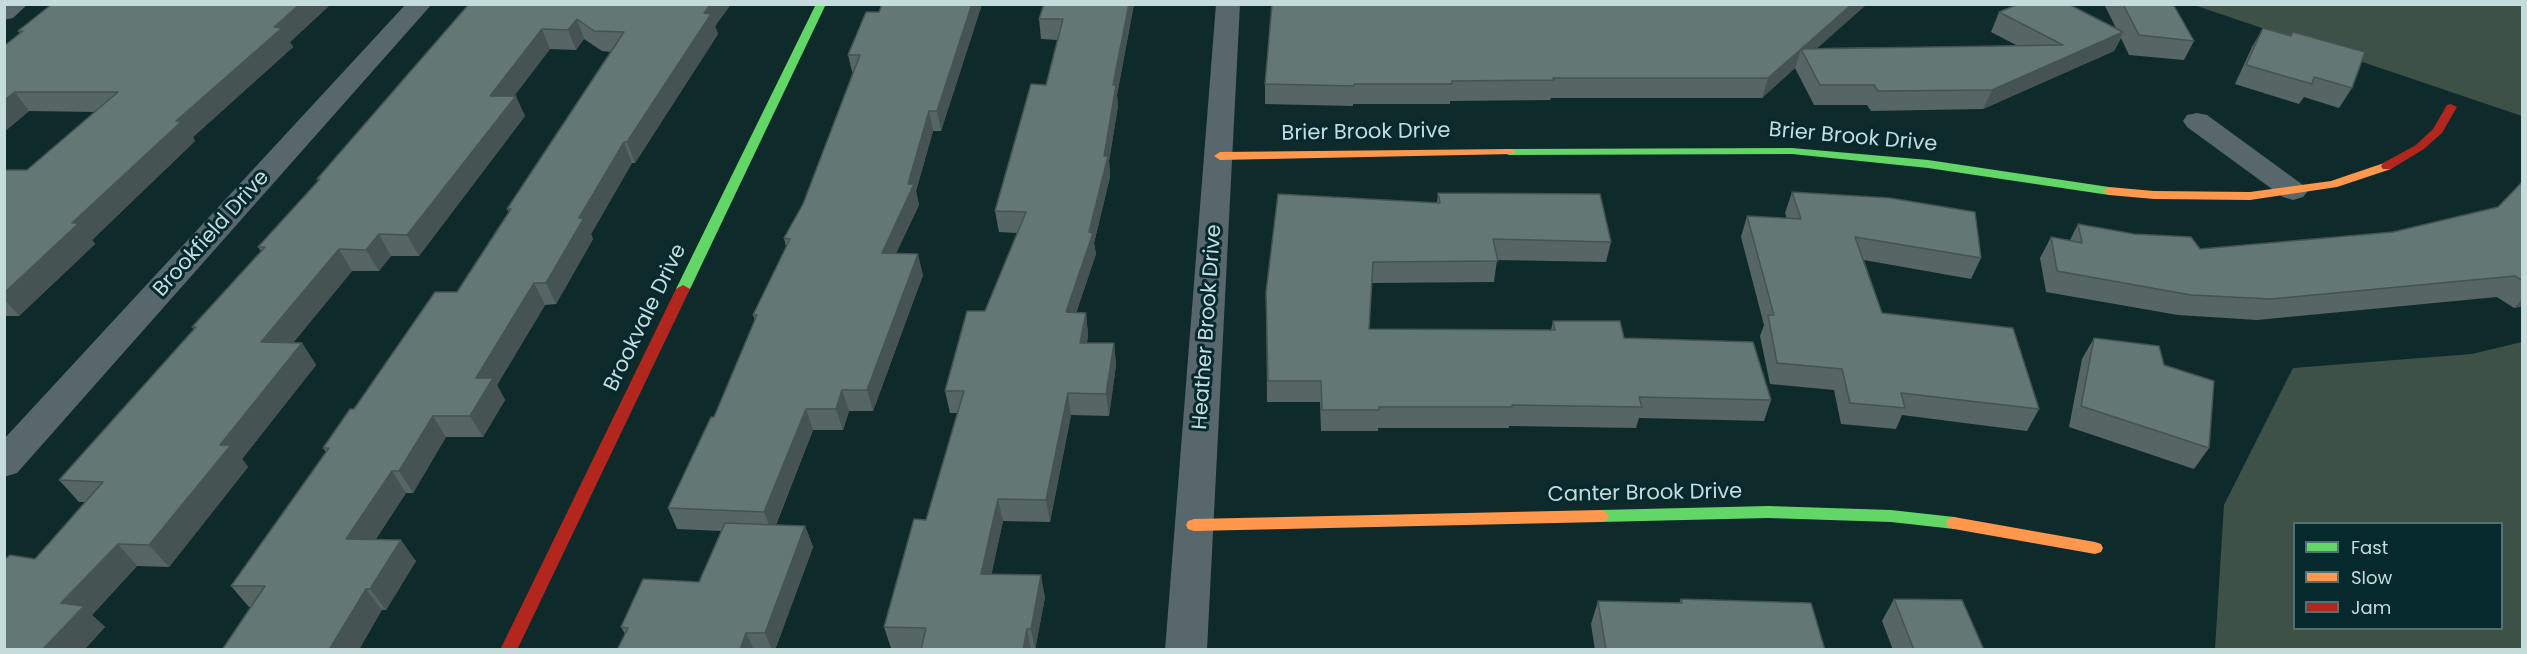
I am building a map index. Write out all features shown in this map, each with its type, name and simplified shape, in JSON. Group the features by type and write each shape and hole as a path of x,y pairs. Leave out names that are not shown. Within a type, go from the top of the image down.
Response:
{"street":[{"path":"4,13 16,4"},
{"name":"Brookfield Drive","path":"4,464 420,4"},
{"name":"Brookvale Drive","path":"508,650 821,4"},
{"name":"Heather Brook Drive","path":"1186,650 1220,156 1228,4"},
{"name":"Brier Brook Drive","path":"1220,156 1672,150 1792,151 1928,164 2103,190 2154,195 2250,196 2333,184 2397,162 2420,147 2438,131 2451,106"},
{"path":"2197,121 2293,191"},
{"name":"Canter Brook Drive","path":"1194,525 1768,512 1892,516 1981,526 2095,548"}],"green space":[{"path":"2194,5 2522,5 2522,116"},
{"path":"2522,342 2522,649 2215,649 2224,505 2293,368 2472,354"}],"building":[{"path":"52,4 300,4 274,27 282,28 176,121 182,121 72,223 79,223 4,293 4,170 27,170 118,92 15,92 4,100 4,46 23,31 18,31"},
{"path":"469,4 711,4 704,13 711,14 627,142 624,142 579,218 584,218 546,283 534,283 476,378 493,378 470,416 433,416 399,471 392,471 346,539 401,540 370,589 366,589 329,650 222,650 265,586 231,586 329,448 323,448 350,409 354,409 435,292 457,292 511,209 507,209 624,32 594,31 577,19 568,30 542,29 490,96 516,96 407,235 379,234 366,250 339,249 261,342 302,343 220,445 231,445 149,545 118,544 61,603 84,606 42,650 4,650 4,560 10,555 35,559 103,482 59,480 265,247 258,247 320,179 317,179"},
{"path":"882,4 972,4 937,111 929,111 908,184 914,184 882,253 918,254 867,390 842,390 836,409 806,409 764,512 668,508 711,417 714,417 757,315 753,315 790,239 784,238 803,204 860,55 848,55 866,12 879,12"},
{"path":"1044,4 1129,4 1113,85 1116,85 1104,156 1108,156 1089,232 1093,233 1066,312 1086,313 1080,343 1114,343 1106,394 1068,393 1046,500 998,499 981,574 1041,575 1031,629 1027,629 1023,650 921,650 926,628 884,627 914,519 926,520 964,391 945,391 967,311 985,311 1026,212 995,211 1031,84 1046,85 1063,19 1039,19"},
{"path":"1272,4 1852,4 1768,78 1553,78 1554,80 1452,81 1452,84 1354,84 1354,86 1265,84"},
{"path":"2019,4 2068,4 2123,32 1992,90 1878,91 1874,85 1820,85 1801,49 2063,45 1999,12"},
{"path":"2123,4 2173,4 2194,41 2139,35"},
{"path":"2263,28 2291,36 2293,32 2365,52 2352,88 2314,77 2312,84 2246,65"},
{"path":"2523,181 2523,281 2515,276 2271,299 2191,295 2057,271 2051,237 2082,243 2078,224 2134,234 2191,237 2200,249 2393,232 2498,207"},
{"path":"1792,192 1890,198 1975,212 1981,258 1855,237 1882,313 2013,328 2039,409 1901,393 1905,408 1850,403 1842,369 1777,363 1768,315 1774,315 1747,216 1801,219"},
{"path":"1438,193 1600,194 1611,242 1493,239 1498,261 1373,262 1369,329 1555,330 1553,321 1620,321 1624,338 1753,342 1771,400 1639,397 1642,407 1512,405 1512,407 1379,407 1379,410 1322,410 1321,381 1268,381 1266,292 1278,194 1440,203"},
{"path":"2094,338 2159,346 2164,365 2214,381 2209,448 2081,406"},
{"path":"725,523 805,526 765,633 746,633 740,650 617,650 628,628 621,627 643,579 699,582"},
{"path":"1681,599 1811,603 1825,650 1606,650 1598,601 1682,603"},
{"path":"1894,599 1962,600 1984,650 1914,650"}],"traffic: fast":[{"path":"683,289 821,4"},
{"path":"1509,152 1792,151 1928,164 2109,191"},
{"path":"1601,516 1768,512 1891,516 1954,523"}],"traffic: slow":[{"path":"1220,156 1509,152"},
{"path":"2109,191 2154,195 2250,196 2333,184 2387,166"},
{"path":"1194,525 1601,516"},
{"path":"1954,523 2095,548"}],"traffic: jam":[{"path":"2387,166 2420,147 2438,131 2451,107"},
{"path":"508,650 683,289"}]}
